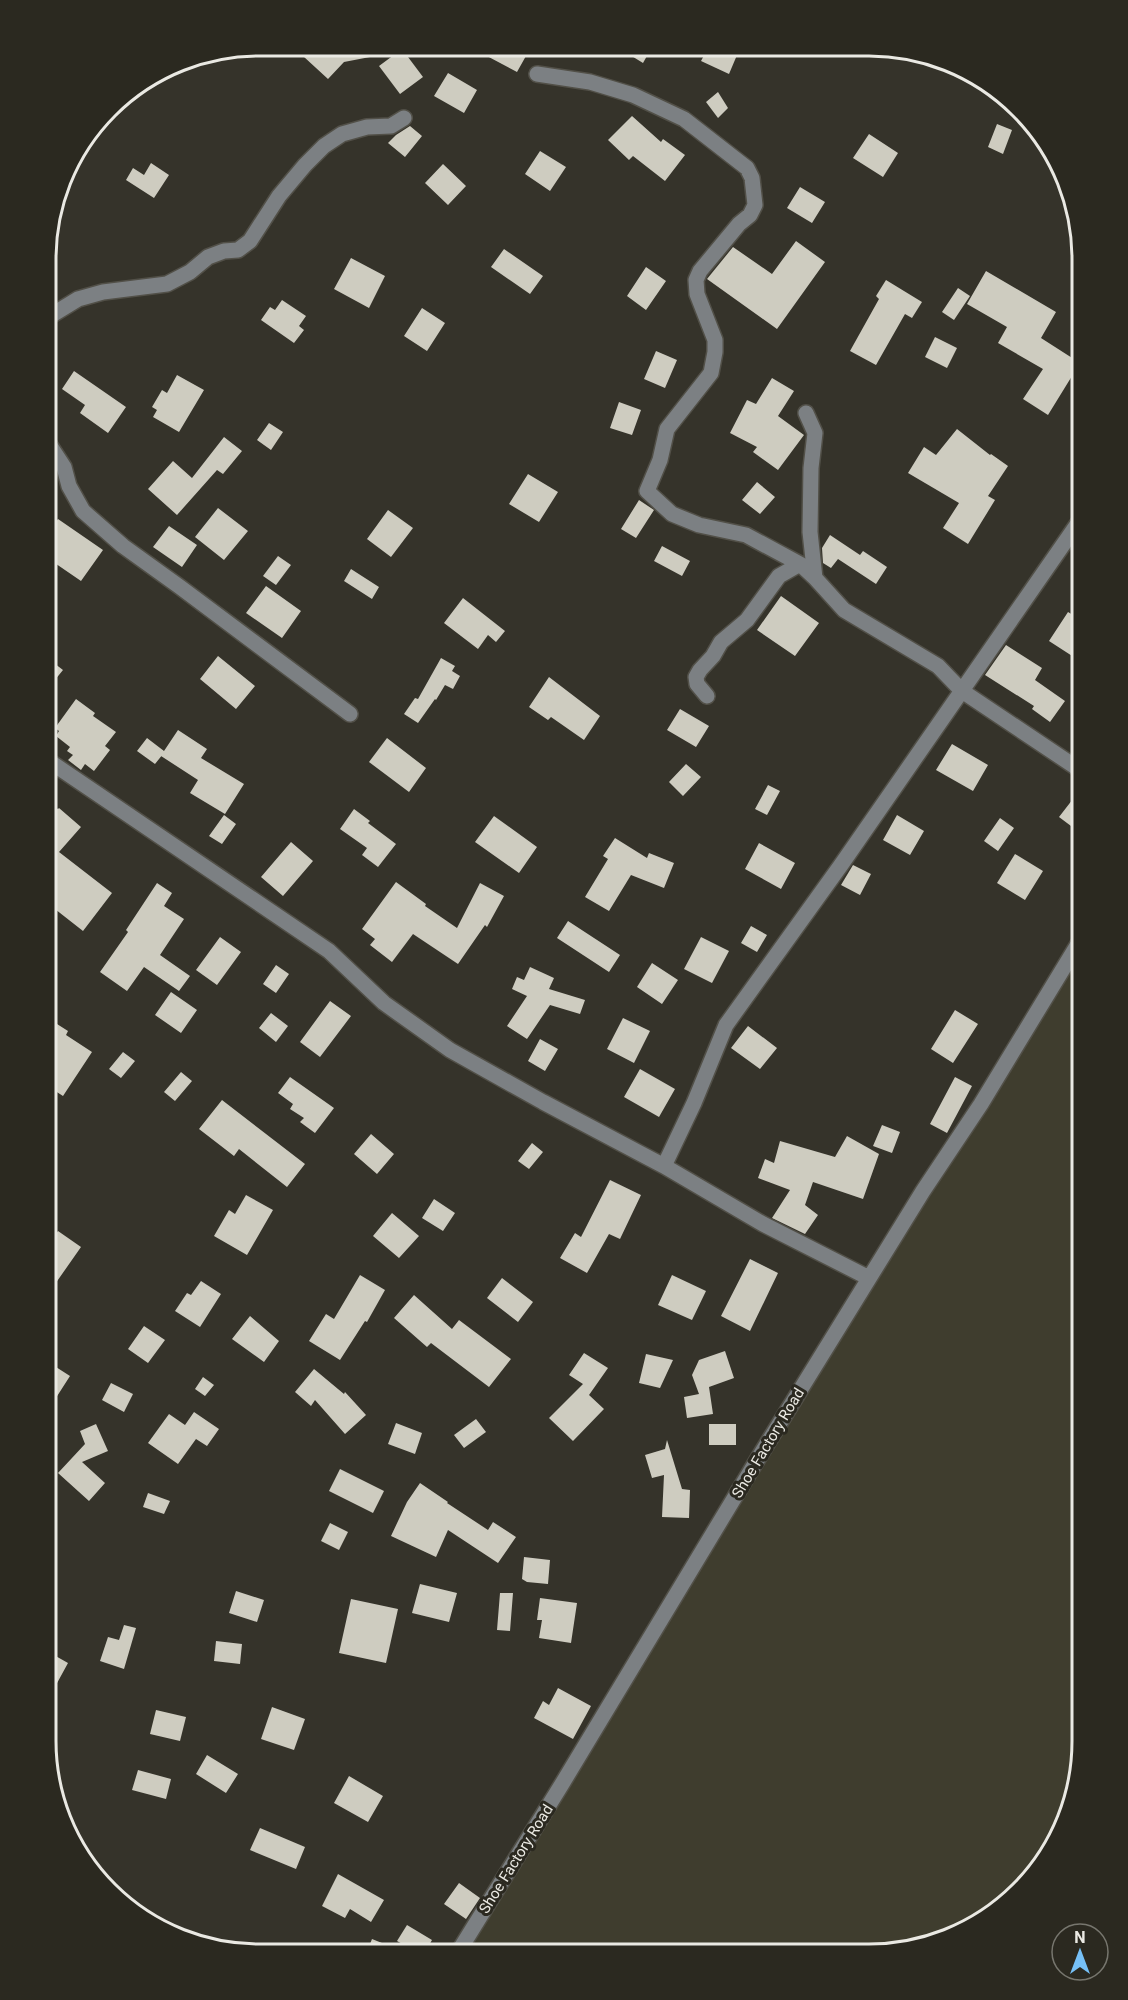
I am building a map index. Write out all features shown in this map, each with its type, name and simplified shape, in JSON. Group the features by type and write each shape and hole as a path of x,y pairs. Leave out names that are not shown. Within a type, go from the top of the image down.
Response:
{"street":[{"path":"537,74 590,82 633,95 684,119 747,168 752,178 755,205 750,215 739,224 700,271 696,280 697,294 715,340 711,373 667,429 660,460 647,491 672,514 699,525 746,535 800,564 844,610 938,666 962,692 1072,765"},
{"path":"56,312 78,299 103,292 167,284 190,272 208,257 224,251 238,250 250,241 279,196 324,146 342,134 367,127 391,126 404,118"},
{"path":"806,413 814,433 810,532 815,578"},
{"path":"56,455 64,467 69,486 83,511 123,546 350,714"},
{"path":"664,1166 726,1025 841,865 1072,532"},
{"path":"707,696 697,684 696,677 700,670 713,656 721,642 747,620 779,576 800,564"},
{"path":"56,766 329,951 384,1003 450,1050 664,1166 763,1224 869,1278"},
{"name":"Shoe Factory Road","path":"463,1944 869,1278 981,1104 1072,954"}],"shaded area":[{"path":"1072,956 1072,1754 1069,1781 1062,1806 1052,1831 1038,1854 1003,1894 982,1910 959,1924 909,1941 882,1944 468,1944"}],"building":[{"path":"303,56 370,56 344,62 328,79"},
{"path":"393,56 407,56 423,77 400,94 379,66"},
{"path":"487,56 526,56 517,72"},
{"path":"632,56 647,56 643,63"},
{"path":"704,56 737,56 729,74 701,61"},
{"path":"448,73 477,90 464,113 434,96"},
{"path":"718,92 728,108 718,118 706,102"},
{"path":"632,116 661,142 663,139 685,155 665,181 633,156 629,160 608,140"},
{"path":"997,124 1012,130 1003,154 988,147"},
{"path":"410,126 422,136 405,157 388,143"},
{"path":"869,134 898,153 883,177 853,158"},
{"path":"540,151 566,167 550,191 525,174"},
{"path":"151,163 169,175 154,198 126,180 133,168 144,175"},
{"path":"443,164 466,186 448,205 425,183"},
{"path":"800,187 825,202 812,223 787,208"},
{"path":"796,241 825,262 777,329 707,279 733,247 772,274"},
{"path":"504,249 543,276 530,294 491,267"},
{"path":"351,258 385,276 369,308 334,289"},
{"path":"646,267 666,281 646,310 627,296"},
{"path":"986,271 1056,312 1041,338 1072,358 1072,376 1048,415 1023,399 1043,369 998,343 1007,327 967,304"},
{"path":"886,280 922,302 912,318 905,314 876,365 850,351 879,299 876,296"},
{"path":"958,288 970,296 954,320 942,312"},
{"path":"282,300 306,316 299,326 304,330 294,343 261,320 270,307 275,310"},
{"path":"422,308 445,323 427,351 404,336"},
{"path":"935,337 957,348 947,368 925,357"},
{"path":"656,351 677,360 665,388 644,379"},
{"path":"74,371 126,407 108,433 80,413 85,405 62,389"},
{"path":"177,375 204,390 179,432 153,417 157,410 152,407 162,390 167,393"},
{"path":"772,378 794,391 778,416 804,435 778,470 753,452 757,447 730,433 747,400 756,404"},
{"path":"619,402 641,410 632,435 610,428"},
{"path":"269,423 283,432 271,450 257,440"},
{"path":"957,429 1008,466 988,496 995,500 968,544 943,528 959,503 908,473 924,447 936,455"},
{"path":"224,437 242,451 223,474 217,470 177,515 148,489 173,461 192,478"},
{"path":"528,474 558,492 539,522 509,504"},
{"path":"757,482 775,497 760,514 742,500"},
{"path":"639,500 654,510 636,538 621,529"},
{"path":"218,508 248,531 224,560 195,537"},
{"path":"388,510 413,528 391,557 367,539"},
{"path":"58,519 103,550 81,581 56,564 56,522"},
{"path":"169,526 197,545 182,567 153,547"},
{"path":"830,535 860,555 863,551 887,567 876,584 838,559 831,568 823,563 822,548"},
{"path":"662,546 690,561 682,576 654,561"},
{"path":"278,556 291,565 276,585 263,576"},
{"path":"351,569 379,587 372,599 344,581"},
{"path":"266,586 301,611 282,638 246,613"},
{"path":"781,596 819,623 795,656 757,630"},
{"path":"463,598 505,631 496,642 488,635 478,649 444,623"},
{"path":"1068,612 1072,614 1072,656 1049,641"},
{"path":"1006,645 1042,668 1035,680 1065,701 1050,722 1032,709 1034,706 985,675"},
{"path":"218,656 255,686 236,709 200,679"},
{"path":"441,658 455,666 452,671 460,676 453,689 445,685 418,723 404,714 415,698 418,699"},
{"path":"56,665 63,670 56,679"},
{"path":"549,677 600,716 584,740 551,717 548,720 529,707"},
{"path":"76,699 95,713 93,716 116,732 105,746 110,750 94,771 85,764 81,770 68,760 73,755 67,751 70,747 56,736 59,731 56,727"},
{"path":"680,709 709,726 696,747 667,730"},
{"path":"178,730 207,749 201,758 244,784 225,814 190,793 198,780 161,756 155,764 137,751 147,738 164,751"},
{"path":"387,738 426,768 409,792 369,762"},
{"path":"952,744 988,765 973,791 936,770"},
{"path":"686,764 701,777 683,796 669,782"},
{"path":"768,785 780,791 767,815 755,809"},
{"path":"1072,800 1072,827 1059,817"},
{"path":"56,808 81,827 59,852 112,893 83,931 56,910"},
{"path":"354,809 396,844 378,867 362,855 367,848 340,829"},
{"path":"224,815 236,824 222,844 209,836"},
{"path":"897,815 924,831 910,855 883,840"},
{"path":"494,816 537,847 519,873 475,842"},
{"path":"1000,818 1014,828 998,851 984,841"},
{"path":"615,838 647,858 649,853 674,863 664,888 631,875 609,911 585,897 608,859 603,856"},
{"path":"291,842 313,861 283,896 261,877"},
{"path":"759,843 795,863 781,889 745,869"},
{"path":"1015,854 1043,871 1025,900 997,883"},
{"path":"853,865 871,874 860,895 841,885"},
{"path":"396,882 457,928 480,883 504,896 487,927 485,925 458,964 413,934 392,962 370,945 375,939 362,929"},
{"path":"157,883 172,893 164,906 184,919 160,955 190,976 179,991 144,967 127,991 100,972 128,932 126,930"},
{"path":"568,921 620,955 609,972 557,938"},
{"path":"751,926 767,935 757,952 741,943"},
{"path":"220,937 241,952 217,985 196,970"},
{"path":"701,937 729,951 712,983 684,969"},
{"path":"652,963 678,980 662,1004 637,987"},
{"path":"276,965 289,974 276,993 263,984"},
{"path":"530,967 554,978 549,989 585,1000 580,1014 550,1005 527,1039 507,1026 527,996 512,989 517,977 524,980"},
{"path":"171,992 197,1010 181,1033 155,1015"},
{"path":"330,1001 351,1016 320,1057 300,1042"},
{"path":"955,1010 978,1024 953,1063 931,1049"},
{"path":"271,1013 288,1026 276,1042 259,1028"},
{"path":"623,1018 650,1031 634,1063 607,1049"},
{"path":"56,1023 68,1031 66,1035 92,1052 63,1096 56,1091"},
{"path":"748,1026 777,1048 760,1069 731,1048"},
{"path":"540,1039 558,1049 545,1071 528,1061"},
{"path":"123,1052 135,1061 121,1078 109,1069"},
{"path":"640,1069 675,1089 659,1117 624,1097"},
{"path":"181,1072 192,1081 175,1101 164,1092"},
{"path":"290,1077 334,1108 315,1133 300,1122 304,1118 290,1109 293,1104 278,1093"},
{"path":"955,1077 972,1086 947,1133 930,1124"},
{"path":"222,1100 305,1164 287,1187 239,1149 234,1156 199,1129"},
{"path":"882,1125 900,1132 892,1153 873,1146"},
{"path":"371,1134 394,1154 377,1174 354,1154"},
{"path":"847,1136 879,1154 863,1199 813,1182 805,1205 818,1215 805,1234 772,1218 790,1190 758,1178 765,1159 774,1163 780,1141 835,1157"},
{"path":"532,1143 543,1152 529,1169 518,1161"},
{"path":"610,1180 641,1195 620,1239 609,1234 587,1273 560,1258 575,1233 581,1237"},
{"path":"246,1195 273,1210 247,1255 214,1236 229,1210 235,1214"},
{"path":"434,1199 455,1213 443,1231 422,1218"},
{"path":"392,1213 419,1236 399,1258 373,1236"},
{"path":"58,1231 81,1247 56,1283 56,1234"},
{"path":"750,1259 778,1273 750,1331 721,1316"},
{"path":"360,1275 385,1290 367,1322 365,1321 340,1360 309,1341 326,1314 334,1319"},
{"path":"672,1275 706,1291 692,1320 658,1305"},
{"path":"502,1278 533,1302 518,1322 487,1298"},
{"path":"201,1281 221,1294 200,1327 175,1311 187,1293 191,1295"},
{"path":"414,1295 452,1329 459,1320 511,1359 489,1387 431,1343 427,1347 394,1318"},
{"path":"250,1316 279,1341 264,1362 232,1339"},
{"path":"144,1326 165,1340 148,1363 128,1349"},
{"path":"725,1351 734,1378 709,1387 713,1414 687,1418 684,1397 699,1394 692,1375 699,1360"},
{"path":"584,1353 608,1368 589,1395 604,1409 573,1441 549,1418 583,1384 569,1375"},
{"path":"646,1354 673,1360 660,1388 639,1383"},
{"path":"56,1367 70,1376 56,1398"},
{"path":"314,1369 344,1394 345,1392 366,1415 345,1434 315,1400 311,1406 295,1392"},
{"path":"203,1377 214,1385 205,1396 195,1389"},
{"path":"111,1383 133,1394 124,1412 102,1400"},
{"path":"194,1412 219,1429 207,1446 196,1439 178,1464 148,1443 169,1414 185,1425"},
{"path":"476,1419 486,1432 464,1448 454,1435"},
{"path":"396,1423 422,1433 415,1454 388,1444"},
{"path":"96,1424 108,1451 82,1462 105,1483 89,1501 58,1473 85,1444 80,1431"},
{"path":"709,1424 736,1424 736,1445 709,1445"},
{"path":"667,1440 682,1489 690,1490 689,1518 662,1517 664,1475 652,1478 645,1455 665,1449"},
{"path":"340,1469 384,1491 373,1513 329,1491"},
{"path":"420,1483 488,1530 493,1522 516,1537 498,1563 448,1530 436,1557 391,1536 407,1502"},
{"path":"148,1493 170,1501 164,1514 143,1507"},
{"path":"330,1523 348,1532 339,1550 321,1541"},
{"path":"524,1557 550,1560 548,1584 527,1582 522,1579"},
{"path":"420,1584 457,1593 449,1622 412,1613"},
{"path":"236,1591 264,1600 257,1622 229,1613"},
{"path":"500,1593 513,1593 510,1631 497,1630"},
{"path":"540,1598 577,1603 571,1643 539,1638 542,1620 537,1620"},
{"path":"351,1599 398,1609 386,1663 339,1653"},
{"path":"124,1625 136,1628 124,1669 100,1661 108,1637 119,1640"},
{"path":"216,1641 242,1644 240,1664 214,1661"},
{"path":"56,1656 68,1663 56,1685"},
{"path":"558,1688 591,1706 573,1739 534,1718 543,1701 549,1705"},
{"path":"272,1707 305,1719 294,1750 261,1739"},
{"path":"156,1710 186,1717 180,1741 150,1734"},
{"path":"207,1755 238,1774 226,1793 196,1774"},
{"path":"138,1770 171,1779 166,1799 132,1790"},
{"path":"349,1776 383,1796 368,1822 334,1803"},
{"path":"260,1828 305,1847 296,1869 250,1850"},
{"path":"338,1874 384,1900 371,1922 350,1909 345,1918 322,1906"},
{"path":"459,1883 480,1898 466,1919 444,1904"},
{"path":"407,1925 432,1940 430,1944 402,1944 397,1941"},
{"path":"372,1939 384,1944 370,1944"}]}
